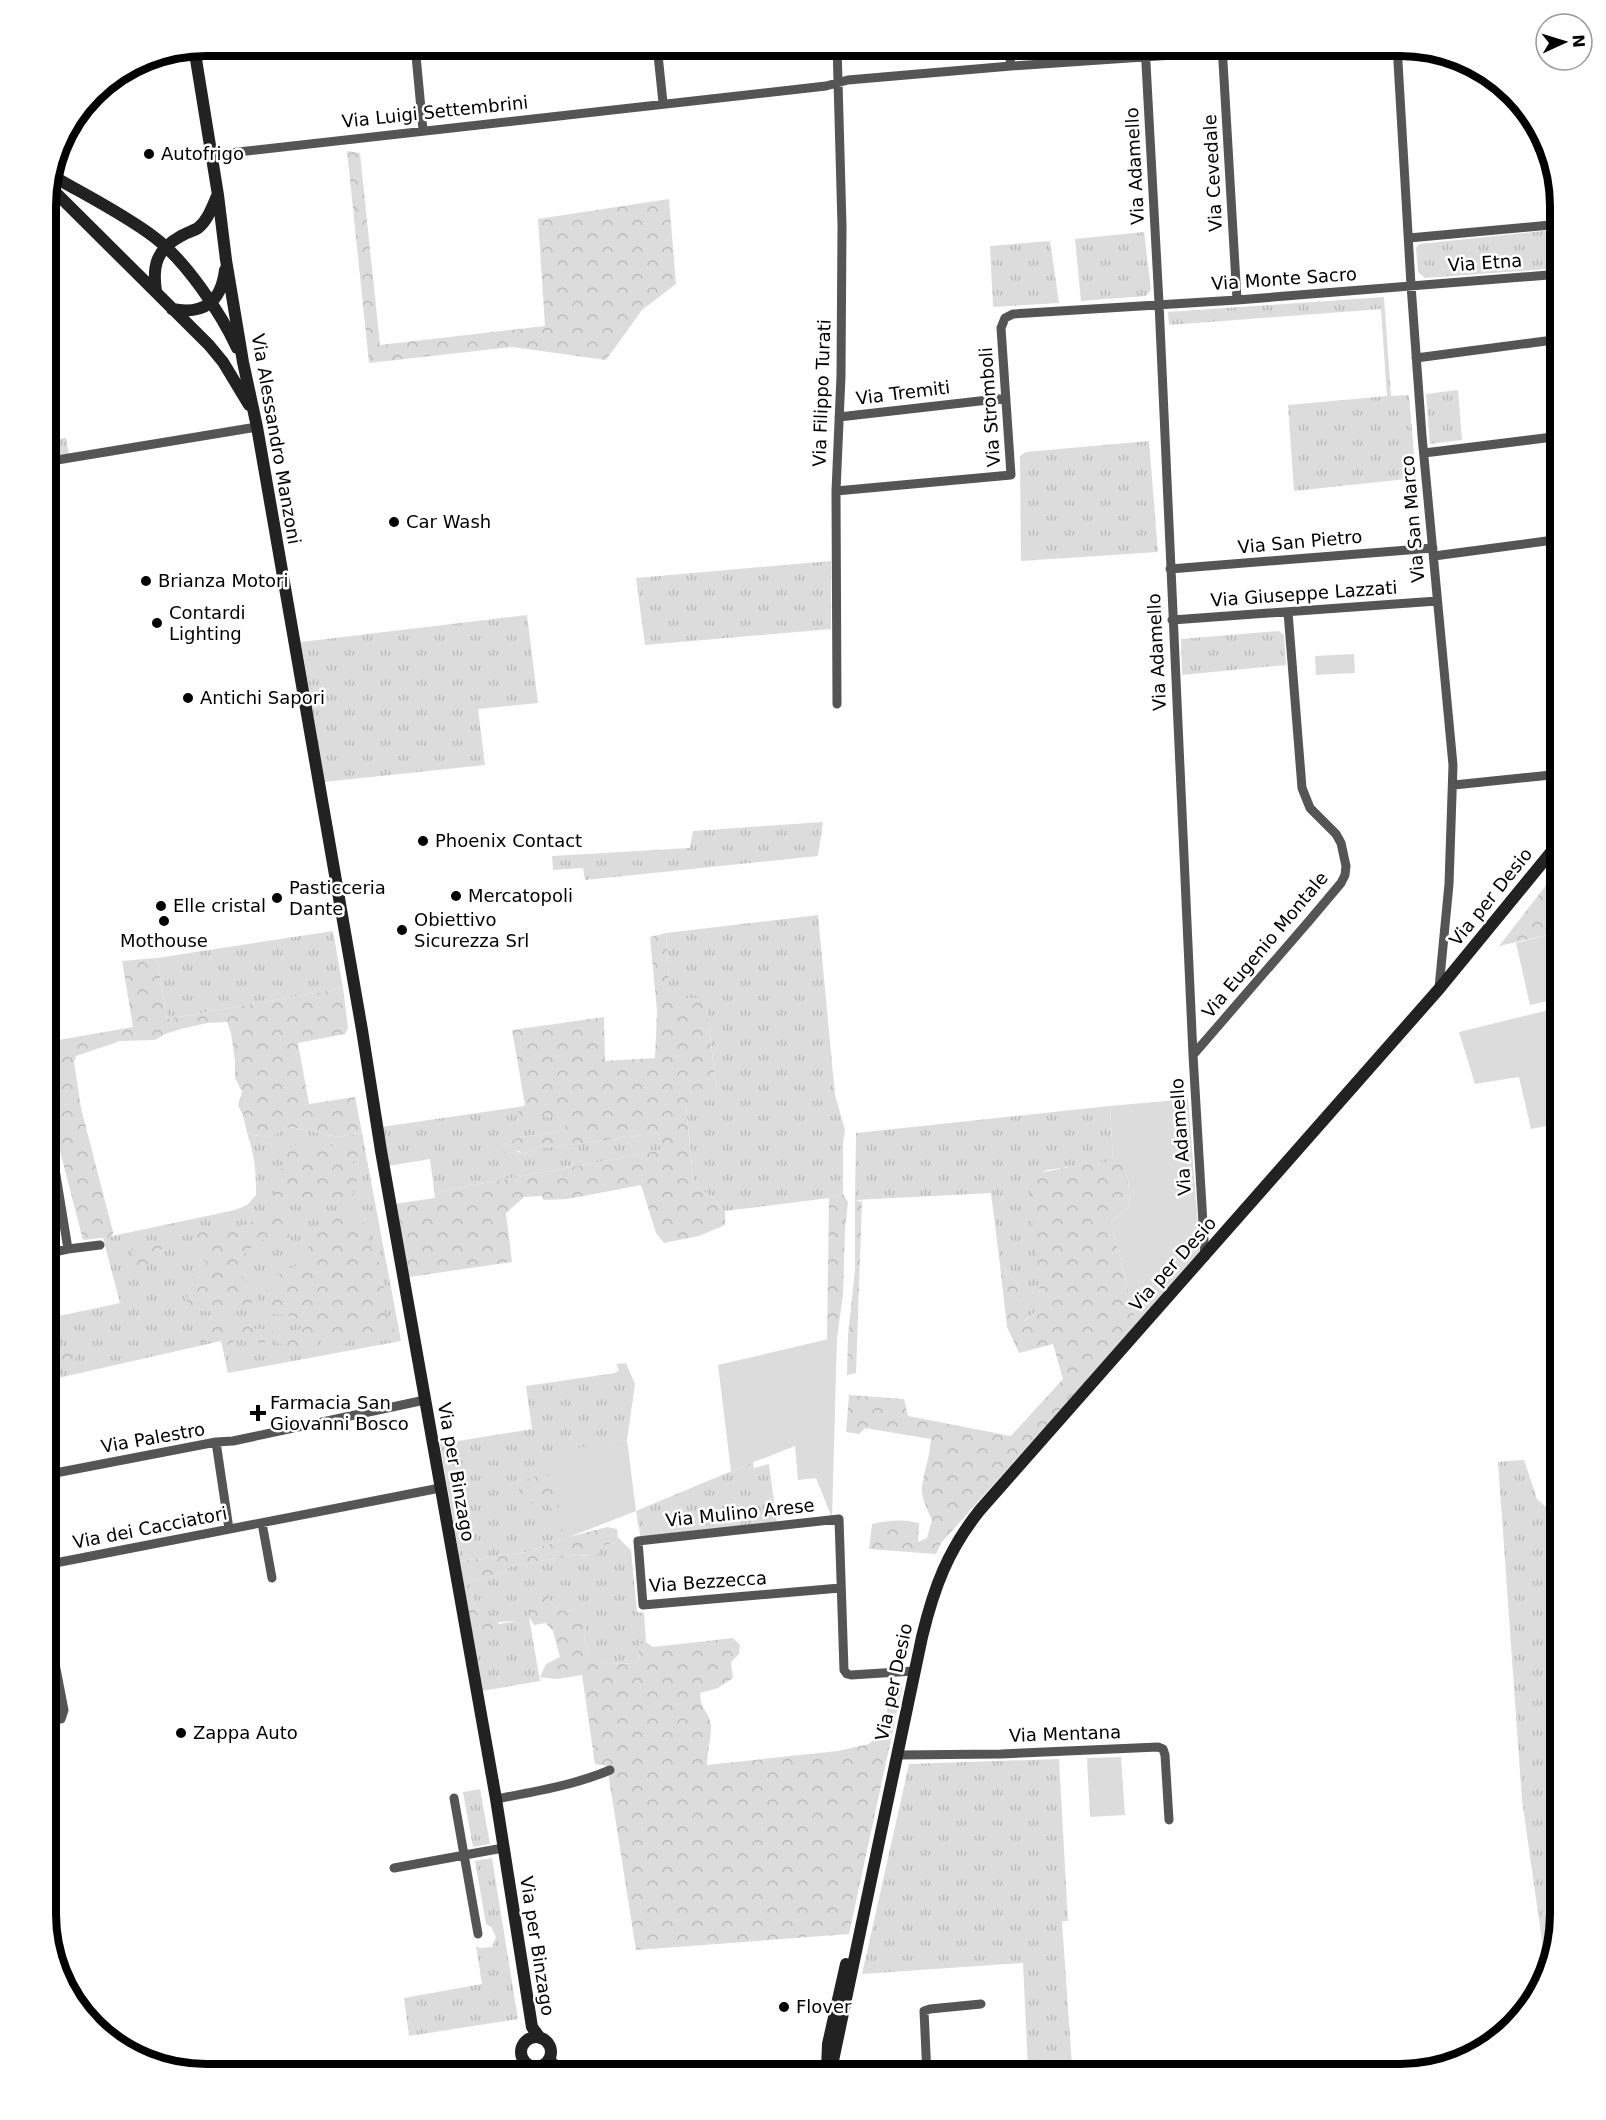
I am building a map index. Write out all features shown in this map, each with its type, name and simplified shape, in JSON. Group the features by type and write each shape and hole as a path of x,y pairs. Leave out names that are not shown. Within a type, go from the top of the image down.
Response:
{"main road":[{"name":"Via Alessandro Manzoni","path":"195,56 243,362 256,421 381,1151"},
{"path":"58,179 139,226 165,246 211,303 243,362"},
{"path":"56,193 156,291 223,362 256,421"},
{"path":"156,291 154,268 159,255 165,246 198,227 207,218 218,195"},
{"path":"172,309 196,310 211,303 219,294 223,283 226,260"},
{"name":"Via per Desio","path":"828,2064 830,2032 853,1933 866,1900 914,1671 934,1591 942,1569 959,1537 988,1501 1439,989 1550,853"},
{"name":"Via per Binzago","path":"381,1151 496,1799 532,2027 550,2046 543,2064"},
{"name":"Via per Binzago","path":"529,2064 522,2056 522,2049 532,2027"},
{"name":"Via per Binzago","path":"526,2042 540,2038"}],"street":[{"path":"416,56 423,130"},
{"path":"658,56 663,103"},
{"name":"Via Filippo Turati","path":"837,56 842,226 836,491 837,704"},
{"path":"1010,56 1011,66"},
{"name":"Via Luigi Settembrini","path":"211,155 825,86 848,80 1145,56"},
{"name":"Via Adamello","path":"1145,56 1159,303 1193,1055 1205,1257"},
{"name":"Via Cevedale","path":"1222,56 1237,300"},
{"name":"Via San Marco","path":"1398,56 1416,358 1454,784 1449,884 1439,989"},
{"path":"1409,238 1550,225"},
{"name":"Via Etna","path":"1411,285 1550,275"},
{"name":"Via Monte Sacro","path":"1159,303 1237,300 1411,285"},
{"name":"Via Stromboli","path":"836,491 1011,475 1001,328 1005,318 1013,314 1159,303"},
{"path":"1416,358 1550,340"},
{"name":"Via Tremiti","path":"839,417 1006,398"},
{"path":"56,460 256,421"},
{"path":"1424,453 1550,437"},
{"name":"Via San Pietro","path":"1170,569 1433,552 1550,540"},
{"name":"Via Giuseppe Lazzati","path":"1172,620 1437,602"},
{"name":"Via Eugenio Montale","path":"1193,1055 1315,915 1345,875 1346,866 1341,843 1336,834 1310,808 1302,788 1288,612"},
{"path":"1454,784 1550,775"},
{"path":"56,1175 68,1249"},
{"path":"56,1252 100,1245"},
{"path":"216,1442 233,1441 425,1401"},
{"name":"Via Palestro","path":"56,1473 216,1442 229,1530"},
{"name":"Via dei Cacciatori","path":"56,1563 440,1488"},
{"name":"Via Mulino Arese","path":"638,1541 839,1519 844,1670 847,1674 914,1671"},
{"path":"262,1523 272,1578"},
{"name":"Via Bezzecca","path":"638,1541 643,1605 840,1588"},
{"path":"56,1669 64,1710 61,1719 56,1720"},
{"name":"Via Mentana","path":"897,1755 1001,1754 1158,1747 1163,1749 1165,1755 1169,1820"},
{"path":"496,1799 540,1791 597,1776 610,1770"},
{"path":"454,1798 478,1934"},
{"path":"394,1868 503,1848"},
{"path":"926,2064 924,2011 930,2008 981,2004"}],"green space":[{"path":"347,151 360,153 380,345 545,326 538,219 669,199 676,284 642,310 606,360 513,347 369,363"},
{"path":"1550,230 1550,269 1425,278 1418,272 1416,248 1419,244"},
{"path":"1144,232 1151,290 1146,296 1081,301 1075,239"},
{"path":"1050,241 1059,303 993,307 990,246"},
{"path":"1384,297 1391,396 1409,395 1416,478 1294,491 1288,405 1387,396 1381,309 1169,325 1168,312"},
{"path":"1458,390 1462,440 1430,444 1426,394"},
{"path":"66,438 69,454 56,455 56,439"},
{"path":"1149,441 1158,552 1021,561 1020,456 1026,452"},
{"path":"831,561 831,629 645,645 636,578"},
{"path":"527,615 538,703 478,709 485,765 324,782 301,642"},
{"path":"1279,631 1284,635 1286,665 1182,675 1181,639"},
{"path":"1354,654 1355,673 1316,675 1315,656"},
{"path":"823,822 818,856 585,880 583,868 553,870 552,856 690,848 693,831"},
{"path":"1550,880 1550,934 1499,946"},
{"path":"818,915 835,1095 845,1130 843,1194 829,1198 725,1211 711,1196 694,1186 686,1106 716,1088 707,1008 696,998 670,1000 666,933"},
{"path":"333,931 343,988 167,1019 157,958"},
{"path":"666,933 670,999 697,998 707,1008 716,1088 686,1107 694,1186 711,1196 725,1211 725,1225 699,1236 664,1243 656,1233 641,1185 568,1199 543,1200 542,1196 524,1197 506,1213 512,1262 409,1277 394,1204 435,1198 442,1191 662,1150 658,1133 538,1149 523,1154 519,1151 505,1153 502,1146 519,1137 554,1133 566,1127 559,1117 522,1117 517,1113 525,1105 512,1030 604,1017 605,1061 655,1058 657,1011 650,937"},
{"path":"1548,935 1550,1000 1530,1005 1516,943"},
{"path":"157,958 167,1019 343,988 348,1028 345,1034 298,1043 309,1104 355,1097 362,1133 338,1137 290,1127 267,1138 247,1133 238,1105 242,1092 235,1078 231,1033 227,1022 207,1023 181,1029 155,1040 120,1041 76,1056 74,1062 81,1108 113,1232 112,1237 83,1240 56,1136 56,1040 133,1027 122,961"},
{"path":"1550,1010 1550,1125 1531,1129 1519,1077 1475,1084 1459,1032"},
{"path":"1188,1099 1200,1251 1137,1324 1111,1222 1130,1206 1128,1178 1120,1161 1113,1161 1110,1106"},
{"path":"525,1106 559,1117 567,1127 554,1133 519,1137 502,1146 524,1154 537,1149 658,1133 662,1150 442,1191 435,1198 430,1159 388,1166 381,1127"},
{"path":"1110,1106 1113,1161 1047,1170 1038,1174 1040,1308 1024,1321 1017,1283 1000,1265 991,1193 855,1200 856,1133"},
{"path":"290,1127 338,1137 362,1133 401,1341 228,1373 221,1341 56,1378 56,1317 120,1303 103,1238 235,1210 247,1205 256,1195 256,1179 252,1149 247,1133 267,1138"},
{"path":"311,1143 331,1146 352,1145 360,1158 353,1162 357,1179 353,1195 334,1205 301,1199 283,1203 275,1196 276,1180 283,1166 281,1153 294,1145"},
{"path":"1120,1160 1128,1178 1130,1206 1111,1222 1137,1324 941,1543 936,1554 869,1549 872,1524 890,1521 919,1523 918,1542 927,1538 932,1520 924,1500 922,1487 931,1439 865,1428 859,1434 846,1432 849,1395 904,1399 908,1416 1011,1436 1063,1379 1053,1344 1019,1353 1007,1327 1000,1265 1017,1283 1025,1321 1040,1307 1039,1275 1030,1197 1038,1173"},
{"path":"843,1194 848,1202 843,1295 837,1337 827,1340 829,1198"},
{"path":"855,1200 862,1202 856,1373 847,1375 848,1336 855,1269"},
{"path":"274,1210 288,1226 289,1239 280,1245 263,1240 238,1260 244,1278 256,1291 257,1301 221,1311 203,1310 187,1302 188,1287 193,1276 207,1263 196,1250 194,1234 201,1228 244,1225"},
{"path":"349,1217 367,1225 370,1232 368,1242 380,1264 383,1276 385,1314 393,1322 394,1331 386,1340 352,1340 342,1346 330,1346 323,1337 319,1347 308,1351 293,1349 277,1343 277,1337 307,1326 298,1318 269,1312 270,1299 267,1291 270,1282 277,1275 304,1262 304,1254 328,1218"},
{"path":"152,1240 158,1242 162,1248 160,1252 150,1256 153,1258 151,1264 138,1270 124,1270 122,1263 134,1256 131,1251 133,1246"},
{"path":"234,1318 256,1329 272,1329 274,1337 255,1344 236,1337 236,1340 227,1345 225,1336 222,1335 203,1342 191,1336 204,1325"},
{"path":"837,1337 832,1518 816,1478 798,1480 795,1446 731,1471 718,1365"},
{"path":"68,1349 74,1352 76,1358 74,1365 66,1368 56,1367 56,1354"},
{"path":"626,1363 635,1384 627,1440 551,1453 564,1539 526,1552 460,1561 440,1444 532,1429 526,1386 615,1373 619,1370 616,1364"},
{"path":"627,1440 636,1511 564,1539 550,1452"},
{"path":"1524,1460 1537,1499 1547,1508 1550,1507 1550,1915 1544,1958 1522,1800 1498,1462"},
{"path":"753,1462 754,1468 769,1464 777,1524 641,1540 636,1511"},
{"path":"553,1470 565,1538 607,1527 617,1529 618,1538 615,1543 598,1546 598,1554 592,1556 576,1555 511,1566 499,1574 470,1582 471,1595 479,1617 490,1617 499,1622 495,1632 473,1636 460,1561 526,1552 564,1539 556,1514 543,1500 532,1503 523,1501 518,1494 525,1481 539,1476 550,1476"},
{"path":"618,1538 631,1550 637,1612 644,1613 646,1642 639,1645 636,1664 609,1663 592,1659 584,1641 586,1626 575,1611 557,1610 546,1595 529,1617 540,1681 482,1691 472,1629 516,1621 499,1622 490,1617 479,1617 471,1595 470,1582 499,1574 511,1566 576,1555 592,1556 598,1546 615,1543"},
{"path":"546,1595 557,1610 575,1611 583,1615 586,1626 584,1641 592,1658 609,1663 636,1664 639,1645 646,1642 653,1647 733,1638 740,1645 739,1654 731,1662 733,1678 718,1688 700,1693 711,1726 707,1765 838,1751 869,1744 881,1732 887,1711 888,1688 895,1681 902,1688 849,1934 636,1950 607,1766 595,1764 582,1675 556,1679 540,1677 546,1664 560,1657 553,1631 546,1623 534,1625 529,1617 534,1602"},
{"path":"1121,1757 1125,1815 1090,1817 1087,1758"},
{"path":"1059,1759 1068,1921 1062,1921 1072,2064 1028,2064 1023,1963 862,1974 909,1764"},
{"path":"480,1789 490,1844 473,1847 463,1792"},
{"path":"492,1858 518,2019 409,2036 404,1998 482,1984 476,1946 492,1947 496,1937 491,1927 486,1924 475,1861"}],"place":[{"name":"Autofrigo","path":"149,154"},
{"name":"Car Wash","path":"394,522"},
{"name":"Brianza Motori","path":"146,581"},
{"name":"Contardi Lighting","path":"157,623"},
{"name":"Antichi Sapori","path":"188,698"},
{"name":"Phoenix Contact","path":"423,841"},
{"name":"Mercatopoli","path":"456,896"},
{"name":"Pasticceria Dante","path":"277,898"},
{"name":"Elle cristal","path":"161,906"},
{"name":"Mothouse","path":"164,921"},
{"name":"Obiettivo Sicurezza Srl","path":"402,930"},
{"name":"Farmacia San Giovanni Bosco","path":"258,1413"},
{"name":"Zappa Auto","path":"181,1733"},
{"name":"Flover","path":"784,2007"}]}
